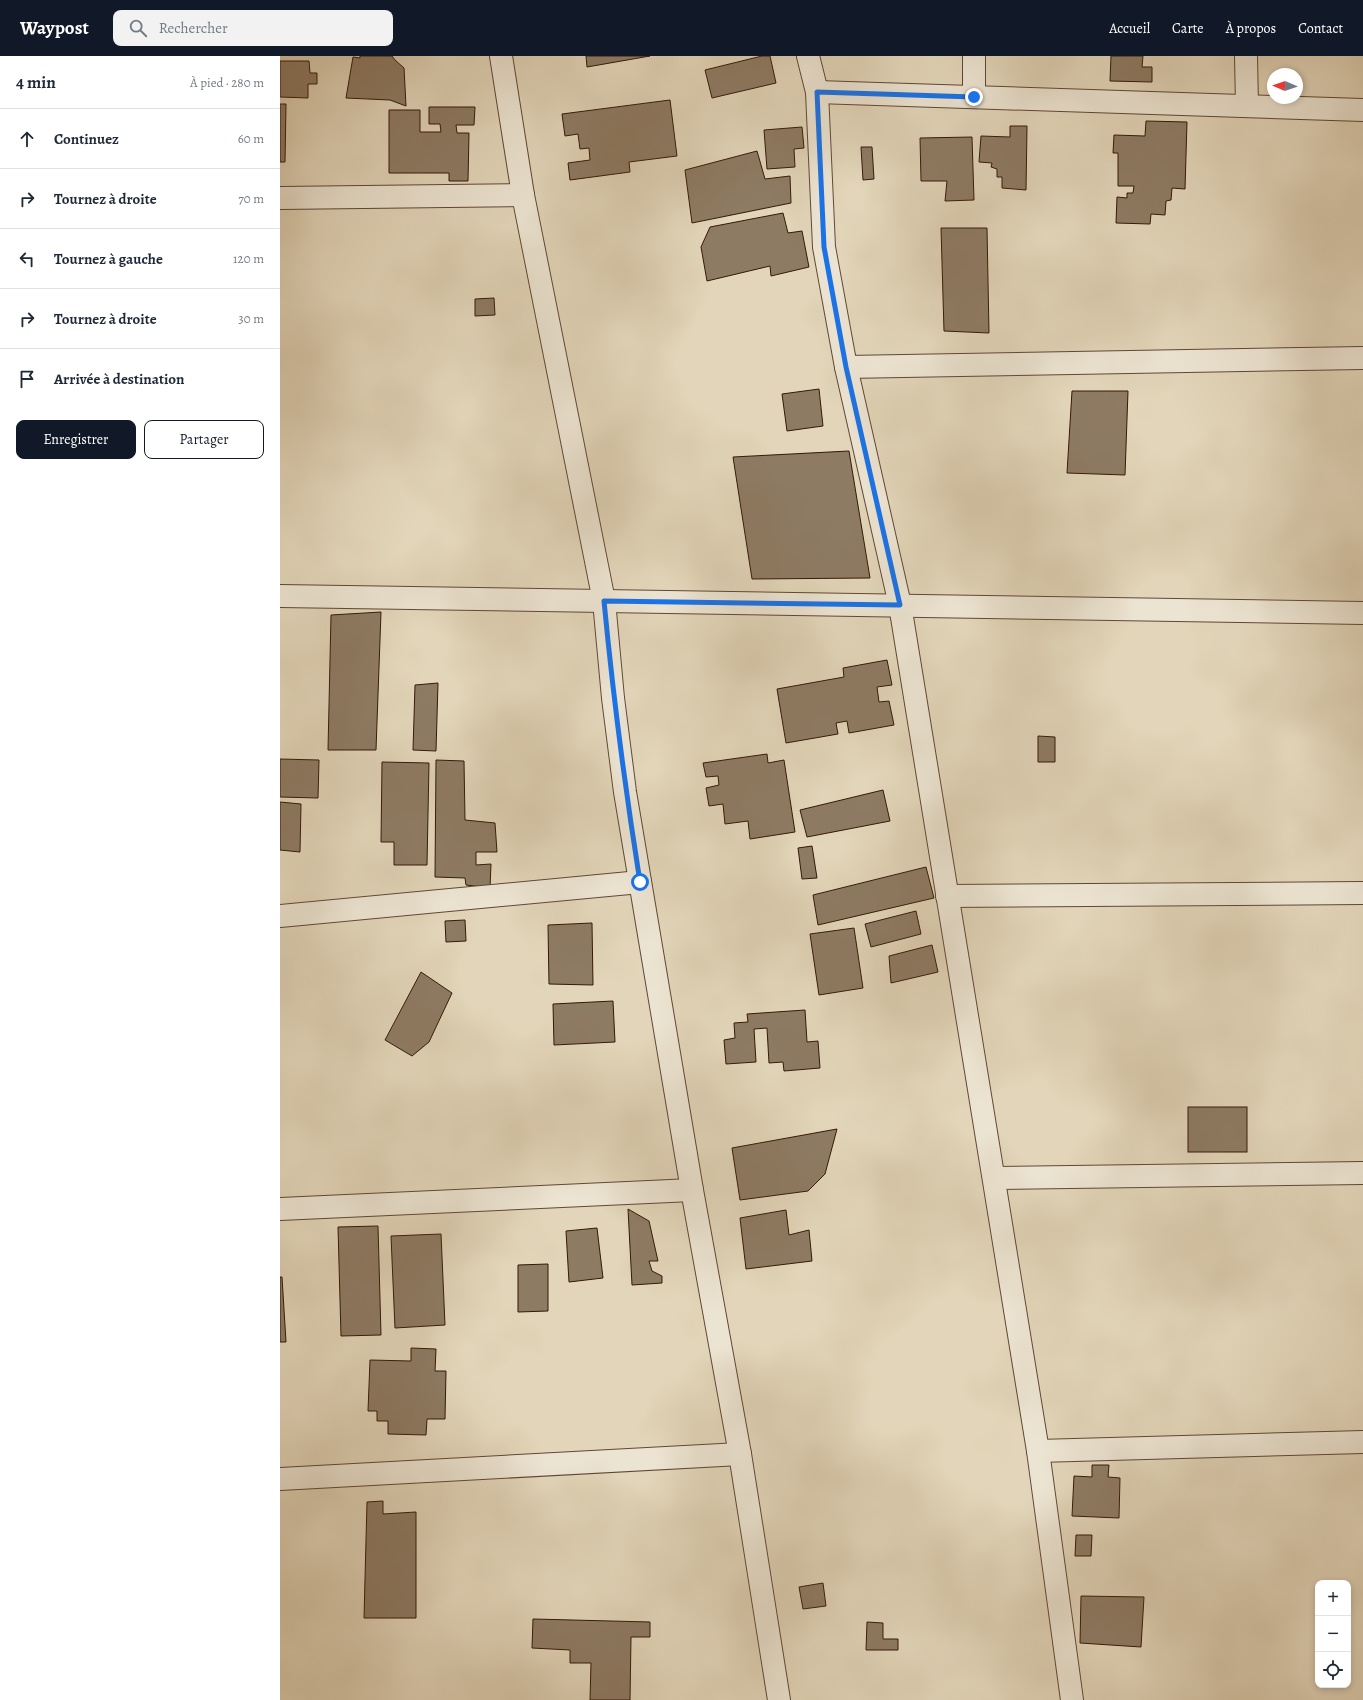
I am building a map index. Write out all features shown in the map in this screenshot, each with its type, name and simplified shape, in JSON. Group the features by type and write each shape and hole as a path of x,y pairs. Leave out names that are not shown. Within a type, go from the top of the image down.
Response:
{"street":[{"path":"501,56 523,195 604,601 625,792 692,1190 740,1454 779,1700"},
{"path":"808,56 817,92 824,247 846,367 900,605 1038,1451 1072,1700"},
{"path":"974,56 974,97"},
{"path":"1246,56 1247,106"},
{"path":"817,92 1363,110"},
{"path":"280,198 523,195"},
{"path":"846,367 1363,358"},
{"path":"280,596 1363,613"},
{"path":"280,916 640,882"},
{"path":"947,896 1363,892"},
{"path":"994,1178 1363,1173"},
{"path":"280,1209 692,1190"},
{"path":"1038,1451 1363,1442"},
{"path":"280,1479 740,1454"}],"building":[{"path":"360,56 392,56 404,68 406,106 390,100 346,98 353,57 360,58"},
{"path":"586,56 650,56 587,67"},
{"path":"762,56 770,56 776,83 712,98 705,70"},
{"path":"1111,56 1143,56 1142,67 1152,67 1152,82 1110,81"},
{"path":"280,61 309,61 310,73 317,73 317,84 308,84 308,98 280,97"},
{"path":"670,100 677,156 629,162 630,172 570,180 568,163 590,160 589,148 580,149 578,134 565,136 562,114"},
{"path":"280,104 286,104 285,162 280,162"},
{"path":"429,107 475,107 474,125 456,125 457,133 469,133 468,181 449,181 449,173 389,173 389,110 420,110 420,132 441,132 440,124 429,124"},
{"path":"1146,121 1187,122 1185,189 1172,188 1171,200 1166,201 1165,215 1151,214 1150,224 1116,223 1117,197 1127,198 1127,193 1133,193 1134,186 1118,186 1118,153 1113,153 1114,135 1145,136"},
{"path":"1010,126 1027,126 1026,190 1002,188 1002,177 997,177 997,169 991,167 992,163 979,162 981,136 1010,137"},
{"path":"802,127 804,148 794,149 795,167 767,169 764,130"},
{"path":"972,137 974,200 945,201 947,181 921,181 920,138"},
{"path":"861,147 872,147 874,179 863,180"},
{"path":"757,151 765,179 790,176 791,203 692,223 685,170"},
{"path":"783,213 788,233 802,231 809,267 771,276 770,266 707,281 701,247 710,227"},
{"path":"941,228 987,228 989,333 944,331"},
{"path":"494,298 495,315 475,316 475,299"},
{"path":"819,389 823,426 787,431 782,394"},
{"path":"1072,391 1128,391 1125,475 1067,473"},
{"path":"849,451 870,578 752,579 733,457"},
{"path":"381,612 376,750 328,750 331,615"},
{"path":"887,660 892,685 877,687 879,702 889,701 894,725 849,733 847,721 836,723 838,734 786,743 777,689 844,677 843,668"},
{"path":"438,683 436,751 413,750 415,685"},
{"path":"1038,736 1055,737 1055,762 1038,762"},
{"path":"767,754 768,763 784,760 795,832 750,839 748,821 725,824 723,804 709,806 706,788 719,785 718,776 706,777 703,763"},
{"path":"280,759 319,760 318,798 280,797"},
{"path":"436,760 464,761 465,820 495,823 497,852 476,852 476,865 491,864 490,888 466,885 465,878 435,877"},
{"path":"382,762 429,763 427,865 394,865 394,842 381,842"},
{"path":"883,790 890,821 807,837 800,810"},
{"path":"280,802 301,804 300,852 280,850"},
{"path":"812,846 817,878 802,879 798,848"},
{"path":"926,867 934,898 818,925 813,895"},
{"path":"916,911 921,934 871,947 865,924"},
{"path":"465,920 466,941 446,942 445,921"},
{"path":"592,923 593,985 549,984 548,925"},
{"path":"854,928 863,988 819,995 810,934"},
{"path":"932,945 938,972 891,983 889,956"},
{"path":"421,972 452,993 429,1042 412,1056 385,1040"},
{"path":"613,1001 615,1042 554,1045 553,1004"},
{"path":"805,1010 807,1042 818,1041 820,1068 784,1071 783,1062 769,1063 767,1028 754,1029 756,1062 726,1064 724,1040 735,1038 734,1023 748,1022 747,1014"},
{"path":"1188,1107 1247,1107 1247,1152 1188,1152"},
{"path":"837,1129 825,1174 808,1191 740,1200 732,1148"},
{"path":"628,1209 649,1221 658,1261 649,1261 652,1271 662,1276 662,1283 632,1285"},
{"path":"786,1210 789,1235 809,1230 812,1261 746,1269 740,1218"},
{"path":"378,1226 381,1335 341,1336 338,1227"},
{"path":"597,1228 603,1278 569,1282 566,1231"},
{"path":"441,1234 445,1325 395,1328 391,1236"},
{"path":"548,1264 548,1311 518,1312 518,1265"},
{"path":"280,1277 282,1277 286,1342 280,1342"},
{"path":"411,1348 436,1349 435,1371 446,1371 445,1419 427,1419 426,1435 388,1434 388,1421 377,1421 377,1411 368,1411 370,1360 411,1361"},
{"path":"1092,1465 1109,1465 1108,1477 1120,1478 1119,1518 1072,1516 1074,1476 1092,1477"},
{"path":"383,1501 383,1514 416,1512 416,1618 364,1618 367,1502"},
{"path":"1076,1535 1092,1535 1091,1556 1075,1556"},
{"path":"823,1583 826,1606 803,1609 799,1587"},
{"path":"1081,1596 1144,1597 1141,1647 1080,1643"},
{"path":"533,1619 650,1622 650,1637 631,1637 630,1700 590,1700 591,1663 570,1663 570,1650 532,1648"},
{"path":"867,1622 883,1623 883,1639 898,1639 898,1650 866,1650"}],"route":[{"path":"640,882 625,792 613,698 604,601 900,605 846,367 824,247 817,92 974,97"}]}
